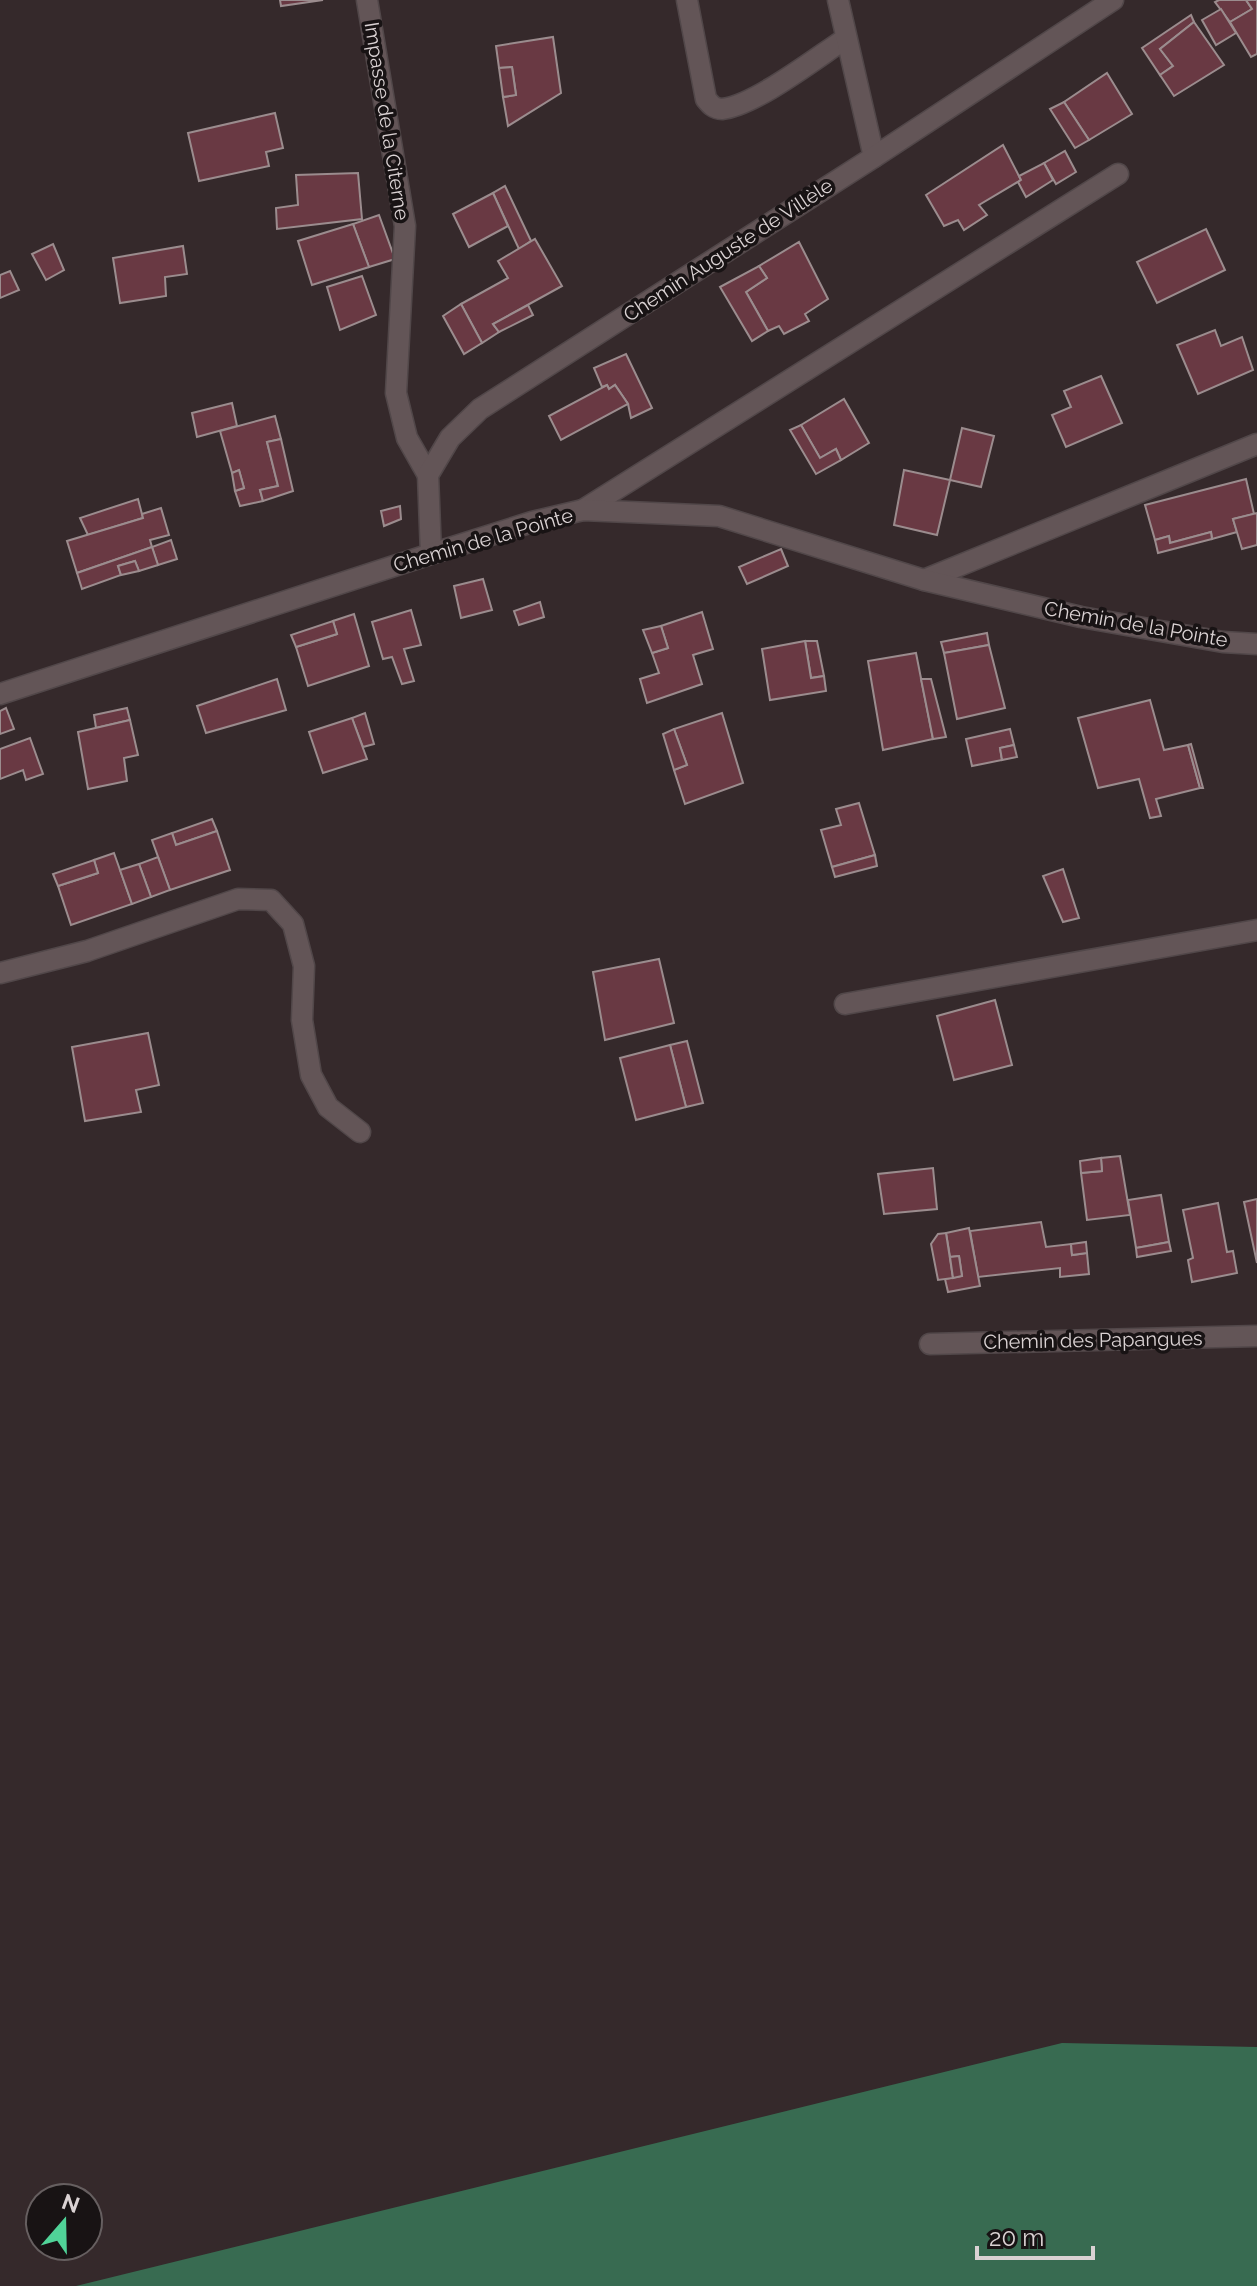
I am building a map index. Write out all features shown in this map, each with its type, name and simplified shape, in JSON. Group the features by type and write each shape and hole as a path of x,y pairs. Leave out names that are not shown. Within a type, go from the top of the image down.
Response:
{"street":[{"name":"Impasse de la Citerne","path":"367,0 405,226 396,393 407,438 428,475"},
{"path":"687,0 706,99 715,108 743,102 845,39"},
{"path":"838,0 874,157"},
{"name":"Chemin Auguste de Villèle","path":"428,475 450,438 480,409 1113,0"},
{"path":"583,510 1118,174"},
{"path":"924,580 1257,444"},
{"path":"428,475 431,554"},
{"name":"Chemin de la Pointe","path":"0,694 532,522 583,510 719,516 924,580 1081,617 1223,642 1257,644"},
{"path":"0,973 87,951 238,899 271,900 293,924 304,966 302,1020 311,1075 328,1107 360,1132"},
{"path":"845,1004 1257,930"},
{"name":"Chemin des Papangues","path":"930,1344 1257,1336"}],"green space":[{"path":"1062,2043 1257,2047 1257,2286 76,2286"}],"building":[{"path":"280,0 323,0 281,6"},
{"path":"1246,0 1252,9 1230,22 1215,2"},
{"path":"1246,0 1257,0 1257,54 1251,57 1230,22 1252,9"},
{"path":"1221,9 1236,33 1216,45 1202,20"},
{"path":"1191,15 1194,22 1160,49 1173,66 1160,75 1142,48"},
{"path":"1194,22 1224,65 1174,96 1160,75 1173,66 1160,49"},
{"path":"553,37 561,93 508,126 503,97 516,95 512,67 499,68 496,46"},
{"path":"512,67 516,95 503,97 499,68"},
{"path":"1107,73 1132,114 1089,140 1064,102"},
{"path":"1064,102 1089,140 1075,148 1050,109"},
{"path":"275,113 283,148 266,152 269,166 199,181 188,133"},
{"path":"1003,145 1021,180 979,205 987,215 964,230 958,220 944,226 926,195"},
{"path":"1065,151 1076,172 1056,184 1044,163"},
{"path":"1044,163 1053,180 1026,197 1018,182 1021,180 1019,176"},
{"path":"358,173 362,219 277,229 276,208 298,205 296,175"},
{"path":"505,186 531,241 519,249 493,193"},
{"path":"493,193 508,226 469,247 453,214"},
{"path":"379,215 395,259 369,267 353,224"},
{"path":"353,224 369,267 312,285 298,241"},
{"path":"1206,229 1225,270 1157,303 1137,262"},
{"path":"535,239 562,286 493,324 499,332 482,343 461,304 508,278 498,261"},
{"path":"799,242 828,299 805,314 809,321 784,334 779,326 768,331 746,292 767,278 759,266"},
{"path":"53,244 64,270 46,280 32,254"},
{"path":"183,246 187,274 165,277 166,296 120,303 113,258"},
{"path":"759,266 767,278 746,292 768,331 752,341 720,287"},
{"path":"10,271 19,290 0,298 0,275"},
{"path":"362,276 376,315 340,330 327,287"},
{"path":"461,304 482,343 464,354 443,316"},
{"path":"528,305 533,315 499,332 493,324"},
{"path":"1215,330 1221,346 1242,337 1253,370 1198,394 1177,345"},
{"path":"626,354 652,408 631,418 628,404 615,385 609,389 607,385 602,387 594,368"},
{"path":"1101,376 1122,423 1066,447 1052,415 1071,407 1064,391"},
{"path":"607,385 609,389 615,385 628,404 561,440 549,416"},
{"path":"844,399 869,443 841,460 836,449 820,458 801,425"},
{"path":"232,403 237,426 197,437 192,413"},
{"path":"275,416 281,439 267,442 278,486 260,490 263,501 240,506 235,491 244,488 239,470 232,473 220,431"},
{"path":"801,425 820,458 836,449 841,460 816,474 790,430"},
{"path":"962,428 994,436 981,487 950,480"},
{"path":"281,439 293,491 263,501 260,490 278,486 267,442"},
{"path":"239,470 244,488 235,491 232,473"},
{"path":"904,470 950,480 937,535 894,525"},
{"path":"1246,479 1254,514 1233,519 1237,532 1212,539 1211,532 1170,543 1169,536 1155,540 1145,505"},
{"path":"138,499 143,518 88,535 80,518"},
{"path":"400,506 401,519 384,526 381,511"},
{"path":"161,508 169,535 150,540 152,547 77,573 67,541 143,518 142,514"},
{"path":"1257,513 1257,545 1242,549 1233,519"},
{"path":"1211,532 1212,539 1158,553 1155,540 1169,536 1170,543"},
{"path":"171,540 177,559 158,565 152,547"},
{"path":"152,547 158,565 139,571 135,561 118,566 121,575 82,589 77,573"},
{"path":"781,549 788,566 747,584 739,567"},
{"path":"135,561 139,571 121,575 118,566"},
{"path":"483,579 492,610 461,618 454,586"},
{"path":"540,602 544,617 519,625 514,611"},
{"path":"411,610 421,645 404,649 414,681 402,684 392,657 383,659 372,622"},
{"path":"702,612 713,649 693,655 702,684 647,703 640,679 659,673 652,653 668,648 661,626"},
{"path":"354,614 369,666 308,686 296,647 337,634 333,621"},
{"path":"333,621 337,634 296,647 291,635"},
{"path":"661,626 668,648 652,653 643,630"},
{"path":"987,633 989,645 944,653 941,642"},
{"path":"805,641 817,641 824,676 811,678"},
{"path":"805,641 811,678 824,676 826,691 770,700 762,649"},
{"path":"989,645 1005,708 957,719 944,653"},
{"path":"916,653 933,739 883,750 868,661"},
{"path":"277,679 286,710 206,733 197,706"},
{"path":"921,679 931,679 946,737 933,739"},
{"path":"1150,700 1164,750 1188,745 1200,788 1156,799 1161,816 1150,818 1139,779 1098,788 1078,718"},
{"path":"6,708 14,729 0,734 0,711"},
{"path":"127,708 130,720 96,728 94,715"},
{"path":"365,713 374,744 363,747 352,718"},
{"path":"722,713 743,783 685,804 674,770 687,765 674,729"},
{"path":"352,718 367,759 323,773 309,732"},
{"path":"130,720 138,755 124,758 127,781 88,789 78,732"},
{"path":"674,729 687,765 674,770 663,734"},
{"path":"1010,729 1014,745 1000,748 1002,760 972,766 966,739"},
{"path":"30,738 43,774 26,780 23,770 0,779 0,749"},
{"path":"1191,744 1203,788 1200,788 1188,745"},
{"path":"1014,745 1017,757 1002,760 1000,748"},
{"path":"859,803 875,855 832,867 821,830 841,825 836,809"},
{"path":"212,819 217,831 176,845 172,833"},
{"path":"217,831 230,870 170,890 152,840 172,833 176,845"},
{"path":"114,853 132,904 71,925 58,886 98,873 94,860"},
{"path":"875,855 877,866 835,877 832,867"},
{"path":"158,857 170,890 151,897 139,864"},
{"path":"94,860 98,873 58,886 53,874"},
{"path":"139,864 151,897 132,904 120,870"},
{"path":"1063,869 1079,918 1063,922 1043,876"},
{"path":"659,959 674,1023 605,1040 593,972"},
{"path":"995,1000 1012,1065 954,1080 937,1016"},
{"path":"148,1033 159,1085 136,1090 141,1112 85,1121 72,1047"},
{"path":"687,1041 703,1103 686,1107 670,1045"},
{"path":"670,1045 686,1107 636,1120 620,1058"},
{"path":"1120,1156 1130,1215 1087,1220 1081,1173 1102,1171 1101,1158"},
{"path":"1101,1158 1102,1171 1081,1173 1080,1161"},
{"path":"933,1168 937,1209 884,1214 878,1174"},
{"path":"1161,1195 1169,1242 1136,1248 1128,1200"},
{"path":"1257,1199 1257,1263 1244,1202"},
{"path":"1218,1203 1227,1252 1233,1251 1237,1273 1192,1282 1188,1260 1193,1258 1183,1210"},
{"path":"1041,1222 1046,1247 1071,1244 1072,1255 1087,1253 1089,1274 1060,1277 1060,1268 978,1277 970,1231"},
{"path":"969,1228 980,1286 948,1292 945,1279 962,1276 959,1256 950,1257 946,1233"},
{"path":"946,1233 953,1278 938,1280 931,1244 938,1234"},
{"path":"1086,1242 1087,1253 1072,1255 1071,1244"},
{"path":"1169,1242 1171,1251 1137,1257 1136,1248"},
{"path":"959,1256 962,1276 953,1278 950,1257"}]}
